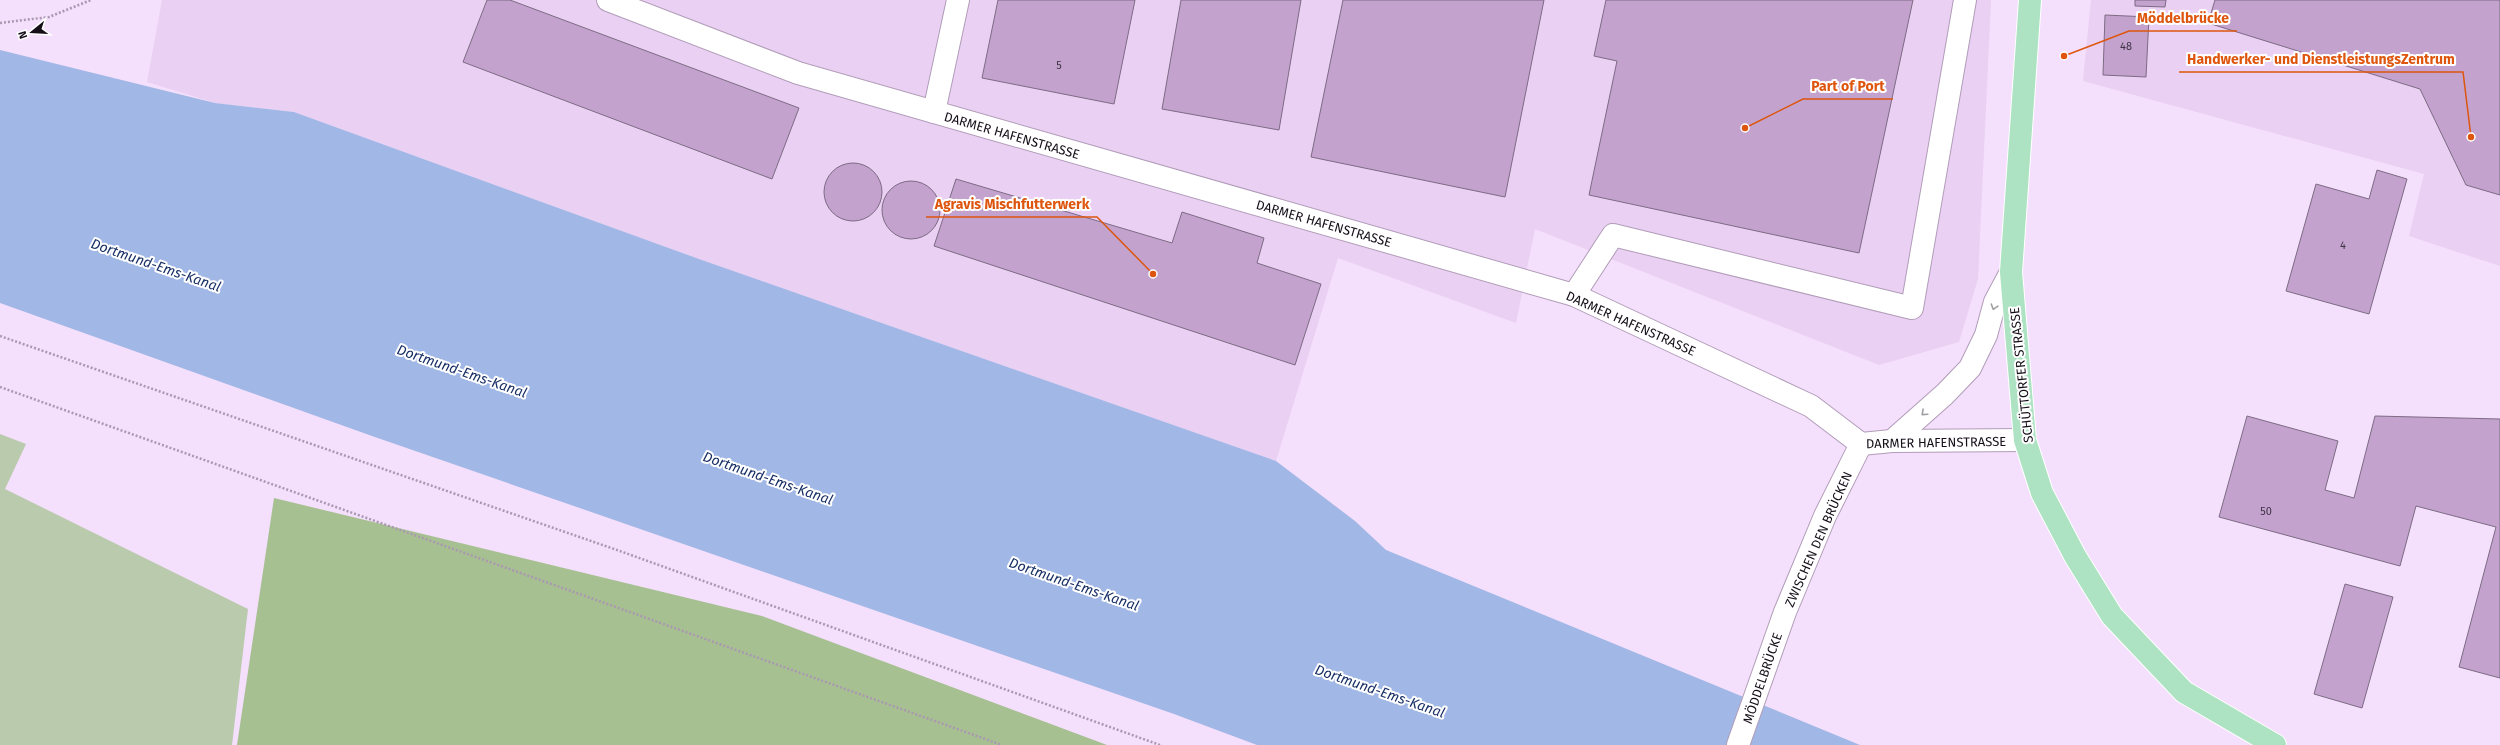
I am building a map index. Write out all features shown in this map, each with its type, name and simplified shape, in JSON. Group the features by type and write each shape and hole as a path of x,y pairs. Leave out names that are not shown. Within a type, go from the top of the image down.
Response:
{"main road":[{"name":"SCHÜTTORFER STRASSE","path":"2030,0 2011,272 2025,440 2042,493 2075,556 2112,616 2184,692 2275,745"}],"street":[{"name":"DARMER HAFENSTRASSE","path":"608,0 647,7 798,73 1574,295 1811,406 1861,444 1892,442 2025,440"},
{"path":"934,112 958,0"},
{"path":"1574,295 1613,234 1912,308 1965,0"},
{"path":"1892,442 1945,394 1970,368 1986,335 1995,302 2011,272"},
{"name":"ZWISCHEN DEN BRÜCKEN","path":"1785,612 1825,516 1861,444"},
{"name":"MÖDDELBRÜCKE","path":"1738,745 1785,612"}],"path":[{"path":"0,23 49,17 90,0"},
{"path":"0,336 617,550 1160,745"},
{"path":"0,387 1002,745"}],"shaded area":[{"path":"162,0 1991,0 1978,279 1959,342 1879,365 1535,229 1516,323 1338,258 1276,461 699,259 294,112 215,103 147,82"},
{"path":"2091,0 2500,0 2500,266 2409,236 2424,174 2083,81"}],"green space":[{"path":"0,434 26,444 5,489 248,609 232,745 0,745"},
{"path":"274,498 762,616 1107,745 237,745"}],"water":[{"name":"Dortmund-Ems-Kanal","path":"0,50 215,103 294,112 699,259 1276,461 1355,521 1386,550 1860,745 1257,745 1174,714 372,436 0,303"}],"building":[{"path":"487,0 510,0 799,108 772,179 463,62"},
{"path":"998,0 1135,0 1114,104 982,78"},
{"path":"1181,0 1301,0 1279,130 1162,109"},
{"path":"1343,0 1544,0 1505,197 1311,157"},
{"path":"1606,0 1913,0 1859,253 1589,195 1617,61 1594,56"},
{"path":"2135,0 2166,0 2165,7 2135,6"},
{"path":"2215,0 2500,0 2500,195 2466,185 2420,89 2208,23"},
{"path":"2105,15 2149,17 2146,77 2103,75"},
{"path":"853,163 864,165 877,176 880,181 882,192 880,203 869,216 864,219 853,221 842,219 829,208 826,203 824,192 826,181 837,168 842,165"},
{"path":"2377,170 2407,179 2369,314 2286,291 2316,184 2369,199"},
{"path":"956,179 1172,243 1182,212 1264,238 1257,263 1321,284 1295,365 934,246"},
{"path":"911,181 922,183 935,194 938,199 940,210 938,221 927,234 922,237 911,239 900,237 887,226 884,221 882,210 884,199 895,186 900,183"},
{"path":"2247,416 2338,441 2325,490 2354,498 2375,416 2500,419 2500,678 2459,667 2496,527 2416,506 2400,566 2219,517"},
{"path":"2345,584 2393,597 2362,708 2314,694"}],"place":[{"name":"Möddelbrücke","path":"2064,56"},
{"name":"Part of Port","path":"1745,128"},
{"name":"Handwerker- und DienstleistungsZentrum","path":"2471,137"},
{"name":"Agravis Mischfutterwerk","path":"1153,274"}]}
